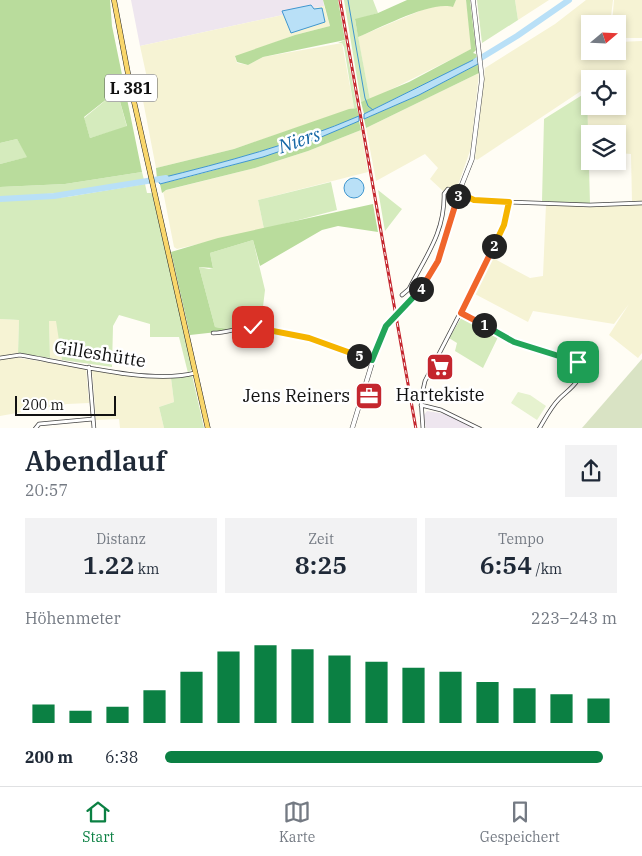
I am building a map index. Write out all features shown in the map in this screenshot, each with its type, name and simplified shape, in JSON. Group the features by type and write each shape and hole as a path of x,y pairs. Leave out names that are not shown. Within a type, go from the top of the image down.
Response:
{"main road":[{"name":"L 381","path":"114,0 150,176 208,428"}],"street":[{"path":"352,428 379,340 388,323 417,294 432,274 439,259 450,218 474,151 482,82 473,0"},
{"path":"402,294 409,289 440,229 444,213 444,193 450,189 474,200 590,205 642,203"},
{"path":"424,428 421,405 428,376 504,225 509,202"},
{"path":"461,313 514,342 580,363 581,369 576,384 557,401 539,428"},
{"path":"213,333 229,333 253,327 264,328 309,338 372,360"},
{"name":"Gilleshütte","path":"0,358 20,355 150,377 180,377 195,373"},
{"path":"89,367 94,428"},
{"path":"421,405 445,411 480,428"},
{"path":"35,428 39,424 93,420"}],"shaded area":[{"path":"131,0 323,0 324,6 140,46"},
{"path":"456,0 466,0 472,49 370,100 358,37 422,10 445,4 453,6"},
{"path":"515,0 549,0 518,20"},
{"path":"586,0 613,0 611,15 581,15 581,60 626,60 626,42 642,41 642,201 632,202 631,154 626,154 626,125 588,125 587,115 626,115 626,70 581,70 581,91 477,160 475,158 485,68 555,24"},
{"path":"614,0 642,0 642,38 626,38 626,15 613,15"},
{"path":"324,6 330,26 295,35 235,57 237,63 248,65 263,57 342,43 354,108 234,149 156,168 139,80 147,78 140,46"},
{"path":"479,73 471,148 457,188 450,187 443,191 430,179 438,168 425,154 376,181 366,128"},
{"path":"361,130 368,172 258,200 264,229 177,249 174,247 163,191 255,168 308,151"},
{"path":"546,204 642,205 642,353 638,358 609,335 629,304 614,324 533,311 528,322 473,293 491,257 530,278 543,276"},
{"path":"0,319 19,320 18,353 0,357"},
{"path":"49,321 57,321 62,360 50,358"},
{"path":"12,357 86,368 89,403 67,404 0,416 0,360"},
{"path":"92,370 153,378 171,378 174,402 159,407 164,428 120,428 119,419 96,420"},
{"path":"427,411 452,415 478,428 426,428 424,415"}],"green space":[{"path":"0,0 110,0 112,26 142,172 65,184 0,187 0,164 27,157 17,139 0,143","holes":["117,91 127,126 90,138 84,117"]},
{"path":"323,0 338,0 345,40 263,57 248,65 237,62 235,56 295,35 330,26"},
{"path":"344,0 373,0 378,13 355,20 370,100 361,102"},
{"path":"407,0 456,0 453,7 432,7 358,37 355,19 378,13"},
{"path":"466,0 470,0 476,50 473,53 476,54 477,58 364,114 361,102 409,82 471,49"},
{"path":"477,0 515,0 518,20 482,43"},
{"path":"345,40 357,108 354,108 344,47 342,43 338,43"},
{"path":"478,64 479,73 366,128 364,119 419,95"},
{"path":"117,91 127,127 90,138 84,118"},
{"path":"581,96 581,115 588,115 588,125 581,125 581,170 589,170 590,204 542,201 544,119"},
{"path":"357,108 359,116 285,144 157,179 156,168 234,149 349,109"},
{"path":"359,121 361,130 308,151 255,168 166,190 162,193 160,184 261,157"},
{"path":"17,139 28,157 0,164 0,143"},
{"path":"142,172 144,180 61,193 0,197 0,187 65,184"},
{"path":"331,182 337,210 264,229 258,200"},
{"path":"145,184 147,193 152,193 193,368 188,373 179,337 150,337 150,324 119,315 113,326 112,367 62,360 56,321 49,321 50,358 18,353 19,320 0,319 0,201 67,197"},
{"path":"378,190 402,209 385,231"},
{"path":"373,204 378,232 338,226 322,230 260,266 253,240 210,253 213,268 199,267 215,327 235,330 190,335 171,252 218,238"},
{"path":"253,240 265,290 261,323 245,329 215,327 199,267 213,268 210,253"},
{"path":"463,315 499,335 483,368 455,351 457,343 449,338"},
{"path":"642,359 642,428 582,428"},
{"path":"192,375 204,428 164,428 159,407 174,402 171,378"},
{"path":"518,392 530,395 546,406 537,420 511,403"}],"water":[{"path":"311,5 314,9 322,8 325,22 291,33 282,11"},
{"path":"477,58 478,64 419,95 364,119 364,114"},
{"path":"359,116 359,121 319,138 263,157 160,184 157,179 260,152"},
{"path":"354,178 361,181 364,188 361,195 354,198 347,195 344,188 347,181"}],"waterway":[{"path":"348,0 365,98 368,106 373,110"},
{"name":"Niers","path":"476,61 517,36 569,0"},
{"name":"Niers","path":"0,199 54,196 166,178"}],"railway":[{"path":"340,0 416,428"}],"place":[{"name":"Hartekiste","path":"440,367"},
{"name":"Jens Reiners","path":"369,396"}],"route":[{"path":"253,327 309,338 372,360 382,331 393,317 422,289 435,268 459,193 474,200 509,202 504,225 461,313 514,342 578,362"}]}
